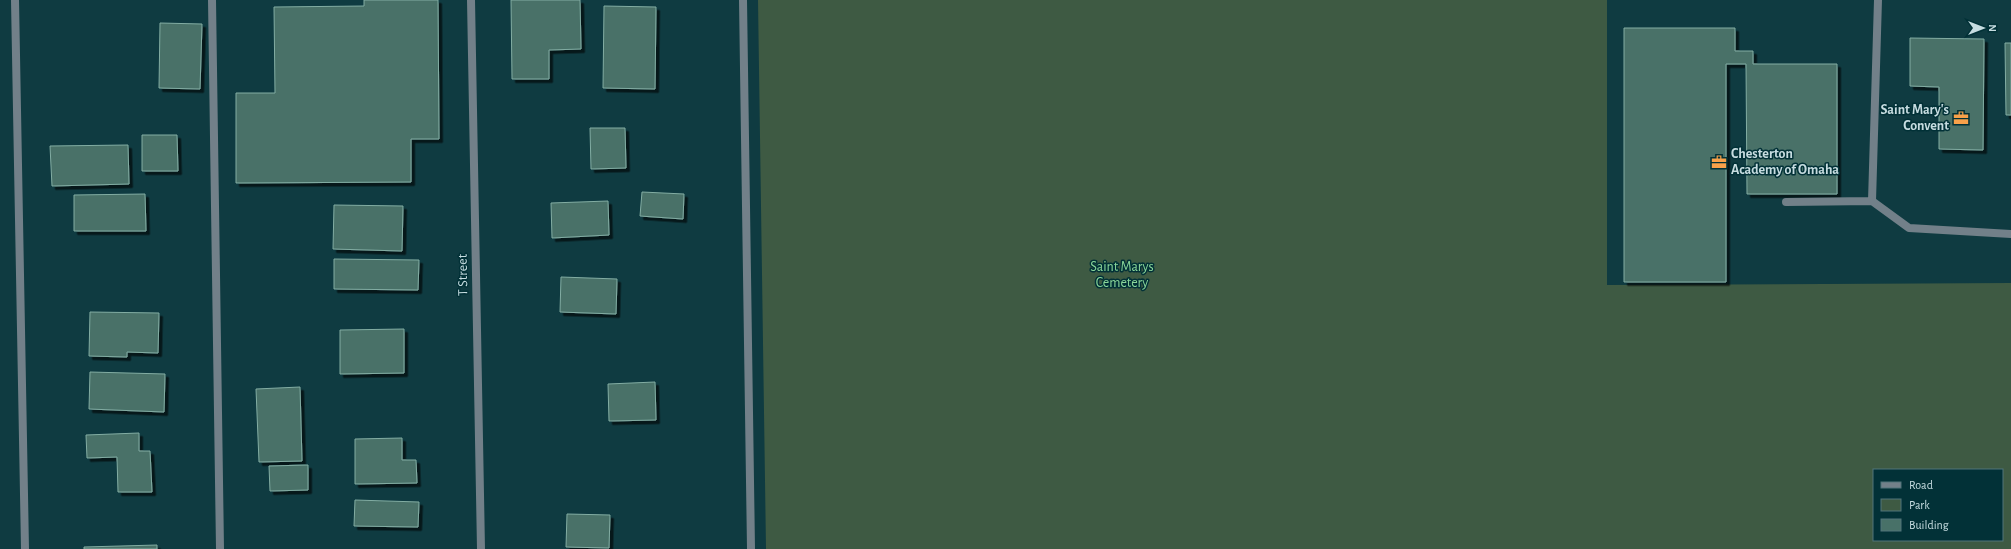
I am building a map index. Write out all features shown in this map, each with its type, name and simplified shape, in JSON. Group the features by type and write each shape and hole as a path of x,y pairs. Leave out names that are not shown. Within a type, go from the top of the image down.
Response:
{"street":[{"path":"15,0 25,549"},
{"path":"212,0 220,549"},
{"name":"T Street","path":"471,0 481,549"},
{"path":"743,0 751,549"},
{"path":"1872,201 1878,0"},
{"path":"1786,202 1872,201 1909,228 2011,234"}],"green space":[{"name":"Saint Marys Cemetery","path":"758,0 1607,0 1607,285 2011,283 2011,549 766,549"}],"building":[{"path":"364,0 438,0 439,139 411,139 411,182 236,183 236,93 275,93 274,7 364,6"},
{"path":"511,0 580,0 581,49 549,50 549,79 512,79"},
{"path":"604,6 656,7 655,89 603,88"},
{"path":"160,23 202,24 200,89 159,88"},
{"path":"1624,28 1735,28 1735,51 1753,51 1753,64 1837,64 1837,194 1747,194 1746,64 1726,64 1726,282 1624,282"},
{"name":"Saint Mary's Convent","path":"1910,38 1984,39 1983,150 1939,149 1939,87 1910,86"},
{"path":"2005,43 2011,43 2011,115 2006,115"},
{"path":"590,128 625,128 626,168 591,169"},
{"path":"142,135 177,135 178,171 142,171"},
{"path":"128,145 129,184 52,186 50,146"},
{"path":"642,192 684,194 683,219 640,216"},
{"path":"145,194 146,231 74,231 74,195"},
{"path":"608,201 609,235 552,238 551,203"},
{"path":"334,205 403,206 402,251 333,249"},
{"path":"334,259 419,260 418,290 334,289"},
{"path":"561,277 617,279 616,314 560,312"},
{"path":"90,312 159,313 158,353 127,352 127,357 89,356"},
{"path":"404,329 404,373 340,374 340,330"},
{"path":"90,372 165,374 164,412 89,409"},
{"path":"655,382 656,420 609,421 608,384"},
{"path":"300,387 302,461 259,462 256,389"},
{"path":"139,433 139,451 150,451 152,492 118,492 117,457 87,458 86,435"},
{"path":"402,438 402,460 416,460 417,483 355,484 355,439"},
{"path":"308,465 308,490 270,491 269,466"},
{"path":"355,500 419,502 418,527 354,526"},
{"path":"567,514 610,515 609,548 566,547"},
{"path":"157,545 157,549 84,549 84,547"}],"place":[{"name":"Saint Mary's Convent","path":"1961,118"},
{"name":"Chesterton Academy of Omaha","path":"1719,162"}]}
